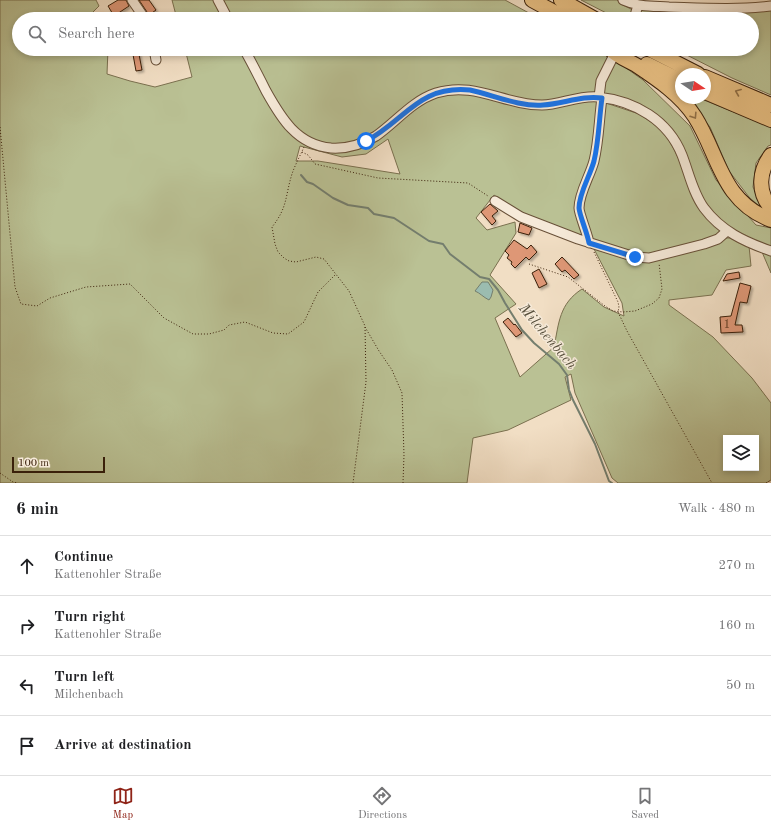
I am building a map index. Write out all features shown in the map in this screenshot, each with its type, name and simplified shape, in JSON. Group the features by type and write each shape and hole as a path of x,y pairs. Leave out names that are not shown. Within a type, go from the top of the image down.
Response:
{"highway":[{"path":"532,0 554,12"},
{"path":"561,0 582,12"},
{"path":"620,56 655,78 672,91 687,106 707,138 718,167 732,190 749,207 771,220"},
{"path":"623,56 675,78"},
{"path":"663,56 686,68"},
{"path":"711,80 771,105"},
{"path":"711,95 771,120"},
{"path":"771,155 762,171 761,180 764,197 771,208"}],"street":[{"path":"132,0 140,12"},
{"path":"218,0 224,12"},
{"path":"623,0 638,5 701,9 740,9 771,6"},
{"path":"636,12 638,5"},
{"path":"155,56 156,60"},
{"path":"248,56 276,109 288,126 306,140 328,147 348,147 366,141 382,131 417,103 429,96 443,91 462,89 470,90 520,102 542,105 589,97 600,97 623,102 641,109 666,130 680,151 700,202 717,223 727,232 748,242 771,250"},
{"path":"589,243 579,209 595,157 600,114 601,81 612,56"},
{"path":"495,201 521,217 589,243 635,257 649,258 714,241 722,237 727,232"}],"path":[{"path":"0,127 15,287 21,304 37,306 50,298 86,287 130,284 164,318 193,334 209,334 224,330 229,324 245,322 273,333 288,334 304,322 318,292 336,274"},
{"path":"403,483 404,455 402,393 392,370 365,326 349,291 336,274 324,260 316,257 296,262 289,261 284,258 278,252 272,227 279,219 286,203 292,174 302,152 308,155 315,164 378,178 468,183 482,190 495,201"},
{"path":"589,243 618,302 618,312 627,331 712,483"},
{"path":"529,264 568,277 605,306 618,312 629,312 645,307 659,298 662,289 659,265 660,255"},
{"path":"353,483 366,382 365,326"},
{"path":"0,473 13,482 18,483"},
{"path":"766,483 771,480"}],"green space":[{"path":"0,0 96,0 99,6 93,12 12,12 12,56 108,56 107,74 155,87 192,77 187,56 608,56 643,80 690,126 716,180 756,225 771,228 771,273 762,252 764,248 723,228 704,208 694,190 683,157 671,134 662,125 643,111 620,102 607,99 606,103 639,114 663,130 675,151 701,207 715,226 720,230 720,236 714,240 703,243 642,256 590,244 589,232 581,209 586,186 595,164 601,136 597,137 592,163 578,209 586,233 585,237 579,239 521,215 494,195 476,218 487,230 515,222 516,233 490,275 516,304 495,318 520,377 554,347 559,322 564,308 574,295 582,289 604,307 624,316 622,303 594,249 606,250 642,260 657,258 715,243 725,238 730,238 749,246 751,266 726,270 712,295 669,300 669,305 713,337 752,378 771,403 771,480 766,483 618,483 612,478 575,393 571,374 565,377 571,400 508,430 473,438 467,483 0,483","holes":["388,139 400,174 318,161 296,161 300,146 342,157 366,154"]},
{"path":"172,0 505,0 527,12 175,12"},
{"path":"581,0 617,0 621,4 637,12 604,12"},
{"path":"641,8 771,8 771,95 732,78 689,56 759,56 759,12 639,12"},
{"path":"711,103 771,127 771,145 768,146 756,163 753,187 765,212 749,197 729,171 710,127 691,104"}],"water":[{"path":"482,282 488,282 493,290 489,300 475,291"}],"building":[{"path":"118,0 126,0 129,6 120,12 112,12 108,6"},
{"path":"139,0 149,0 156,10 153,12 147,12"},
{"path":"133,56 139,56 142,70 136,71"},
{"path":"490,204 498,211 492,216 496,221 492,225 481,212"},
{"path":"520,223 532,228 529,235 518,232"},
{"path":"514,240 527,249 531,245 537,252 529,260 526,257 515,268 511,264 512,262 507,258 509,255 505,251"},
{"path":"562,257 579,275 574,279 565,270 562,272 555,264"},
{"path":"539,269 547,284 539,288 532,273"},
{"path":"739,272 740,278 723,281 727,274"},
{"path":"740,283 751,286 747,303 740,302 735,325 742,325 743,332 721,333 720,317 731,316"},
{"path":"508,318 522,333 516,337 503,322"}],"waterway":[{"name":"Milchenbach","path":"301,175 307,182 313,184 333,198 348,205 368,208 374,214 394,218 429,241 443,244 450,254 480,277 489,279 498,290 522,330 534,343 559,364 567,375 569,390 573,400 595,444 609,481 612,483"}],"route":[{"path":"366,141 377,135 409,108 429,96 443,91 462,89 483,92 532,105 551,104 589,97 602,98 598,137 593,163 579,209 589,243 635,257"}]}
